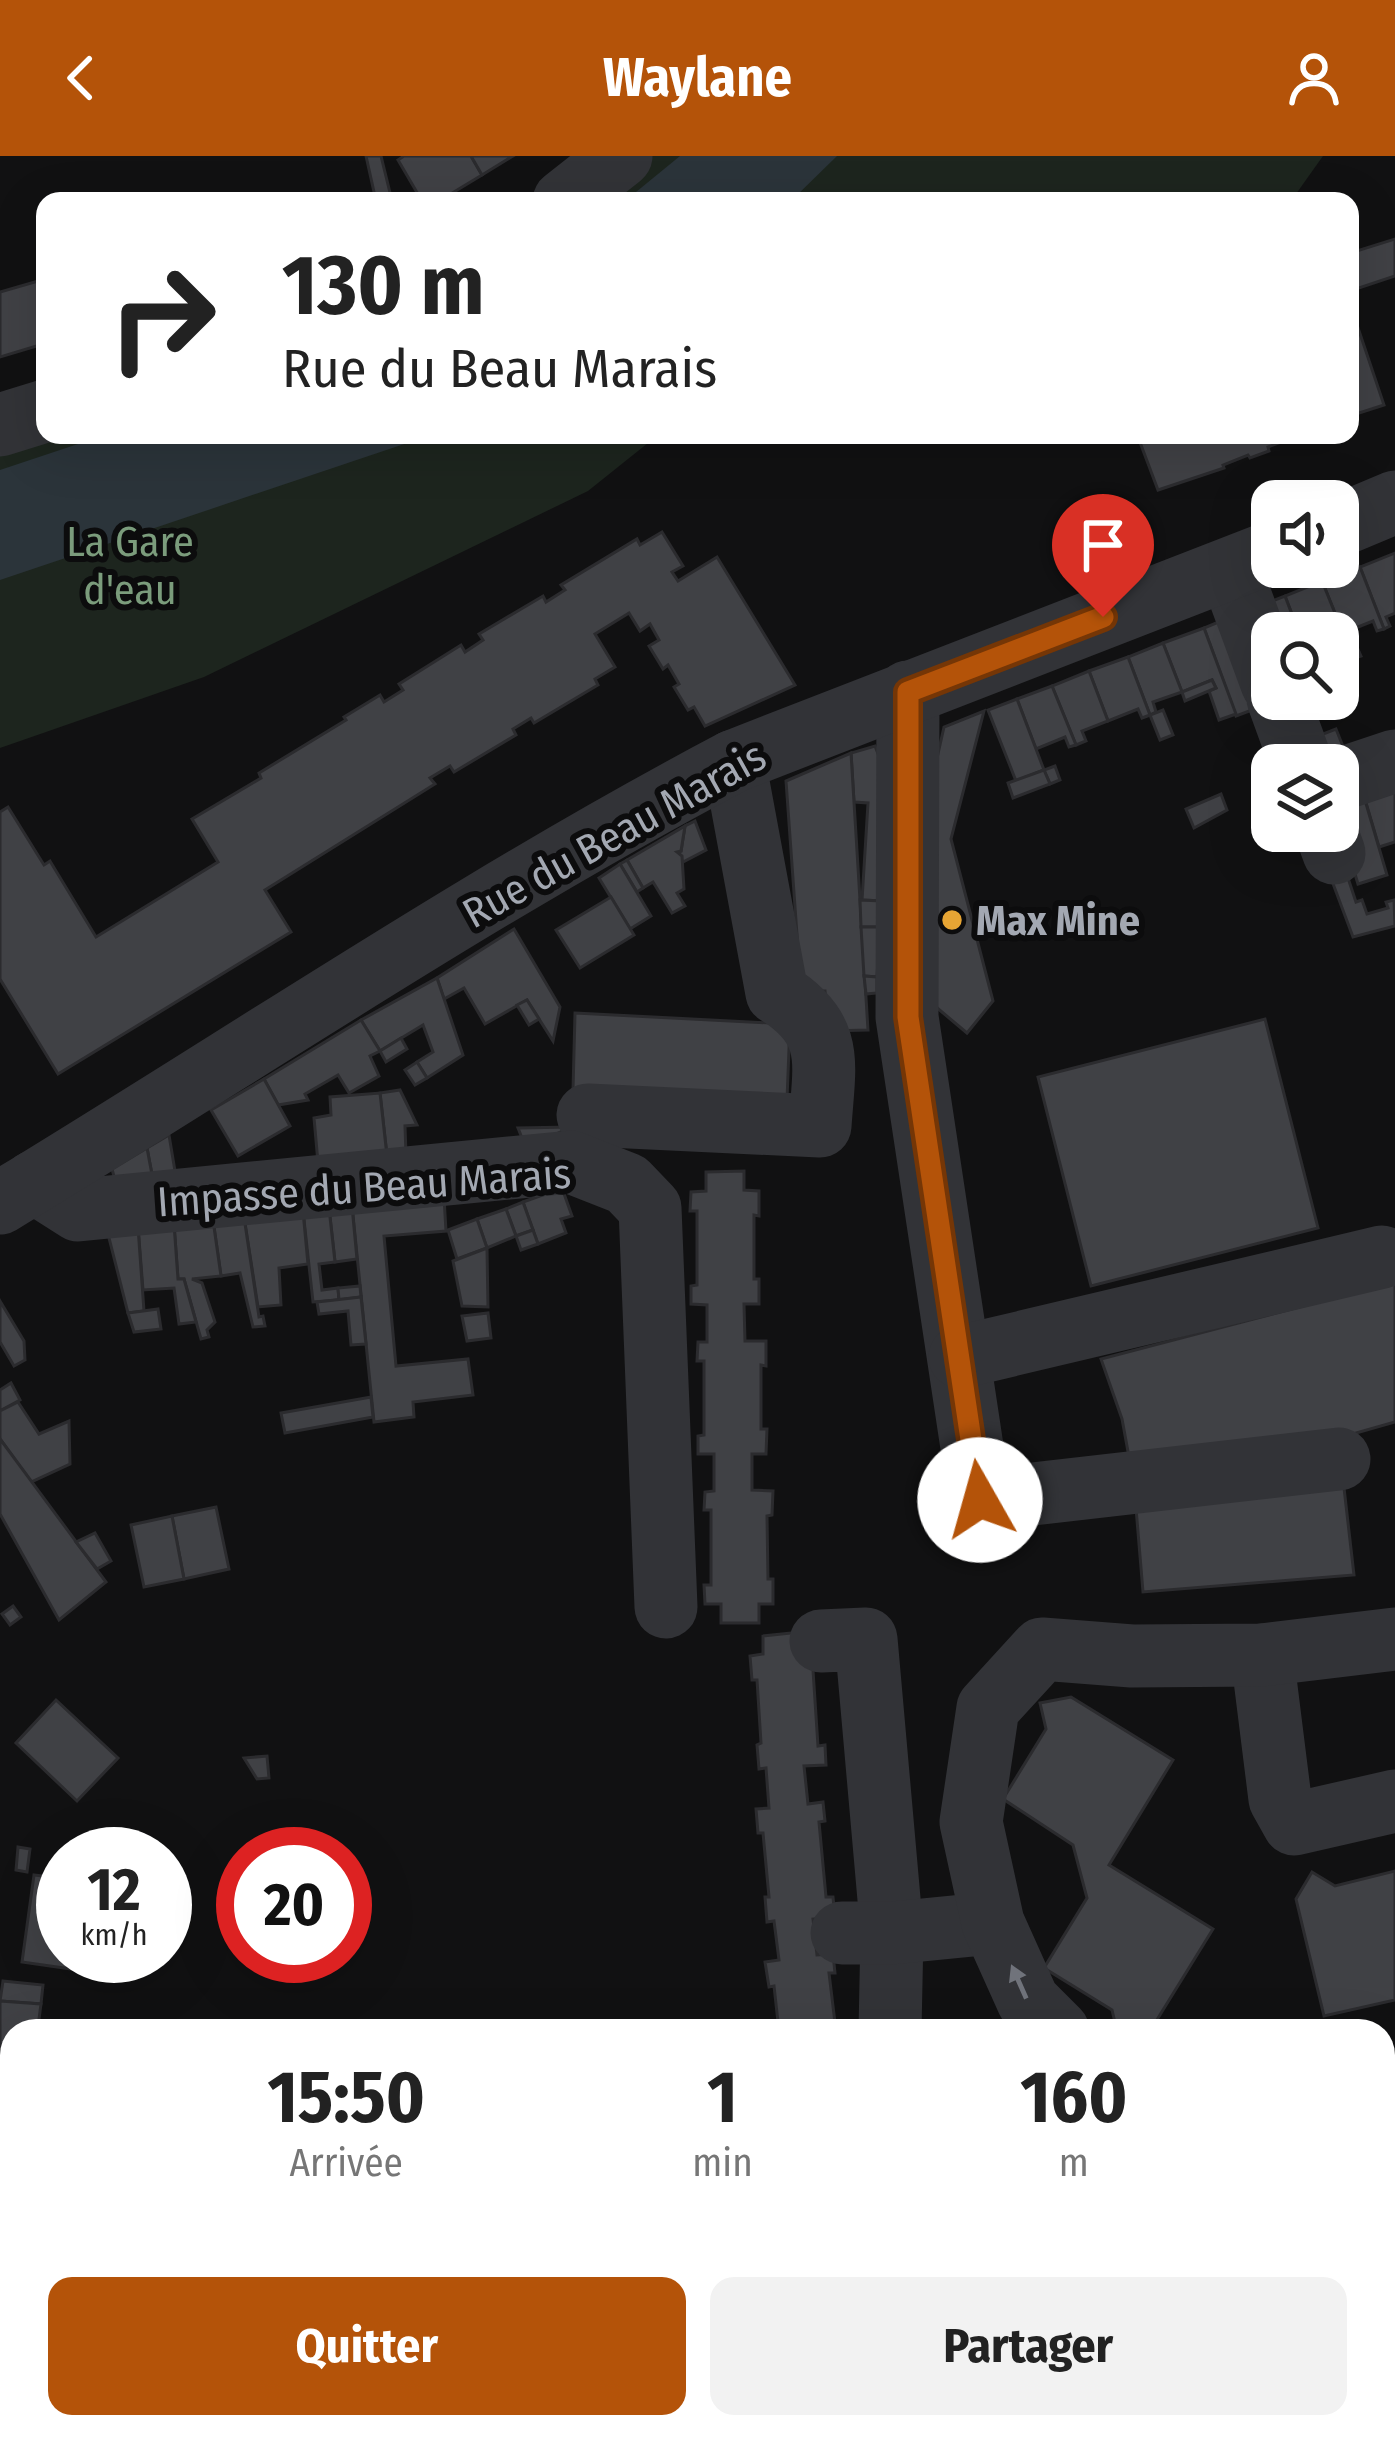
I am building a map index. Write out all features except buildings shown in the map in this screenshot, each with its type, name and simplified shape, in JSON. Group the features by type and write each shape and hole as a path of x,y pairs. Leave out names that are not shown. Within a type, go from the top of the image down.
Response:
{"street":[{"path":"576,192 621,156"},
{"path":"0,425 36,414"},
{"path":"1359,517 1395,502"},
{"name":"Rue du Beau Marais","path":"17,1192 468,913 734,761 1251,560"},
{"path":"908,692 908,1017 980,1500 1339,1459"},
{"path":"588,1115 820,1126 825,1050 806,1011 777,993 734,761"},
{"path":"1359,773 1395,761"},
{"name":"Impasse du Beau Marais","path":"17,1192 78,1210 571,1162 627,1184 650,1208 666,1607"},
{"path":"960,1357 1382,1257"},
{"path":"821,1641 866,1639 851,1781 867,1933 887,2019"},
{"path":"1046,2019 1028,2001 993,1923 970,1822 988,1708 1042,1649 1132,1656 1262,1655 1395,1639"},
{"path":"1262,1655 1280,1798 1294,1824 1395,1802"},
{"path":"867,1933 993,1923"}],"green space":[{"path":"644,156 1323,156 1297,192 597,192"},
{"name":"La Gare d'eau","path":"36,441 647,444 588,491 204,677 0,748 0,453"}],"shaded area":[{"path":"680,156 837,156 800,192 636,192"},
{"path":"78,444 404,444 0,580 0,470"}],"place":[{"name":"Max Mine","path":"952,920"}],"route":[{"path":"980,1500 908,1017 908,692 1103,617"}]}
